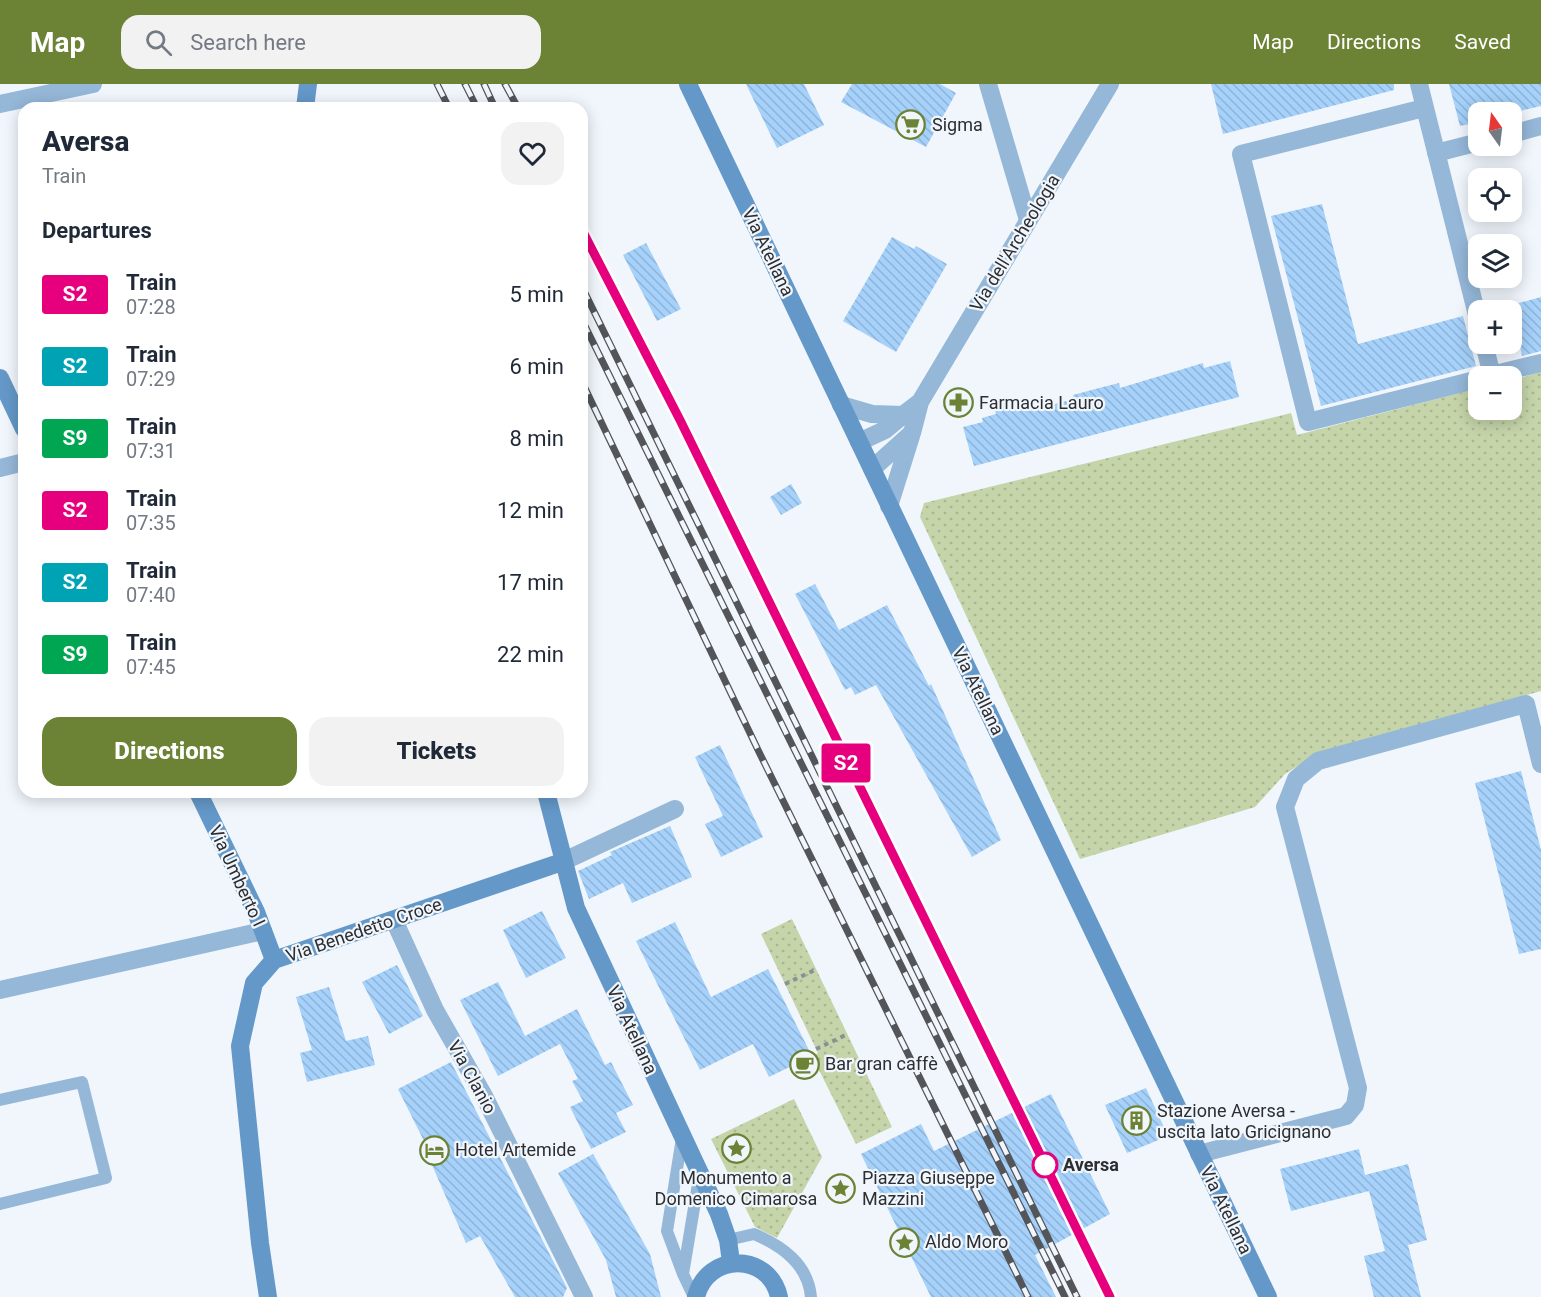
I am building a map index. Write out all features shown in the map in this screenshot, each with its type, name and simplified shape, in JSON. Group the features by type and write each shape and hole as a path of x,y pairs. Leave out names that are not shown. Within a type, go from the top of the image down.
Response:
{"main road":[{"path":"306,102 308,84"},
{"name":"Via Atellana","path":"688,84 1268,1297"},
{"path":"0,378 18,416"},
{"name":"Via Umberto I","path":"201,798 263,931 274,960"},
{"name":"Via Atellana","path":"547,798 562,862 576,908 700,1171 728,1240 731,1262"},
{"name":"Via Benedetto Croce","path":"268,1297 260,1244 240,1046 254,983 274,960 562,862"},
{"path":"695,1297 711,1271 731,1262 745,1262 758,1267 769,1276 779,1297"}],"street":[{"path":"0,104 93,84"},
{"path":"988,84 1028,220"},
{"name":"Via dell'Archeologia","path":"920,402 1110,84"},
{"path":"1419,84 1473,300"},
{"path":"1424,108 1241,154 1308,423 1468,382"},
{"path":"1522,131 1541,126"},
{"path":"1436,153 1468,145"},
{"path":"1522,368 1541,363"},
{"path":"859,442 885,430 920,402"},
{"path":"890,506 920,402"},
{"path":"841,405 872,414 903,415"},
{"path":"872,469 912,433"},
{"path":"0,468 18,464"},
{"path":"1199,1154 1346,1116 1355,1105 1358,1088 1285,807 1296,779 1318,760 1526,704 1541,764"},
{"name":"Via Benedetto Croce","path":"562,862 675,809"},
{"name":"Via Clanio","path":"394,920 435,1010 484,1096 584,1297"},
{"path":"0,990 263,931"}],"lane":[{"path":"0,1100 82,1082 106,1178 0,1203"},
{"path":"682,1136 667,1231 682,1274 695,1297"},
{"path":"682,1274 700,1171"},
{"path":"728,1240 754,1234 787,1251 803,1270 811,1297"}],"path":[{"path":"785,984 817,969"},
{"path":"816,1049 848,1034"}],"green space":[{"path":"1541,372 1541,691 1322,751 1285,774 1255,807 1080,859 920,517 924,503 1291,413 1297,435 1468,391 1468,420 1522,420 1522,377"},
{"path":"792,919 892,1127 856,1144 812,1056 818,1053 761,934"},
{"path":"794,1099 822,1157 777,1238 755,1227 711,1139"}],"building":[{"path":"746,84 804,84 824,125 777,148"},
{"name":"Sigma","path":"852,84 940,84 956,93 926,147 841,102"},
{"path":"1211,84 1394,84 1394,90 1223,134"},
{"path":"1449,84 1541,84 1541,106 1522,111 1522,102 1468,102 1468,124 1460,126"},
{"path":"1322,204 1358,344 1463,316 1468,335 1468,354 1473,354 1476,366 1468,366 1468,368 1321,406 1271,216"},
{"path":"892,237 914,249 916,246 947,264 896,352 843,321"},
{"path":"646,243 681,309 657,321 623,255"},
{"path":"1541,297 1541,351 1522,356 1522,354 1522,302"},
{"path":"1230,361 1239,397 974,466 963,427 983,422 982,418 996,414 993,403 1012,398 1015,410 1027,407 1028,411 1074,399 1073,395 1119,383 1120,388 1203,363 1204,368"},
{"path":"791,484 802,503 781,515 770,497"},
{"path":"815,584 839,630 887,605 929,686 931,684 1001,840 972,857 876,685 855,695 851,687 845,690 795,594"},
{"path":"720,745 763,837 721,857 705,824 723,816 695,757"},
{"path":"1521,771 1541,850 1541,949 1519,954 1475,783"},
{"path":"670,826 692,877 632,903 623,883 589,899 578,871 612,855 610,852"},
{"path":"542,911 566,958 526,978 503,930"},
{"path":"675,922 711,997 768,969 812,1056 769,1077 753,1044 700,1070 636,941"},
{"path":"397,965 423,1016 389,1034 362,982"},
{"path":"498,982 525,1036 577,1009 605,1065 611,1062 633,1105 616,1113 626,1132 591,1149 570,1107 583,1101 572,1081 578,1079 560,1044 498,1076 460,1000"},
{"path":"329,987 346,1041 368,1036 375,1065 307,1082 300,1053 312,1050 296,997"},
{"path":"451,1062 567,1288 563,1297 515,1297 480,1236 466,1243 422,1142 424,1141 398,1089"},
{"name":"Stazione Aversa - uscita lato Gricignano","path":"1146,1088 1168,1136 1127,1153 1105,1105"},
{"path":"1051,1094 1110,1214 1035,1255 1056,1297 931,1297 861,1154 921,1124 934,1151"},
{"path":"1359,1149 1365,1175 1408,1164 1427,1240 1408,1245 1421,1297 1374,1297 1364,1256 1385,1251 1369,1191 1291,1211 1280,1169"},
{"path":"593,1154 650,1254 661,1297 616,1297 606,1260 558,1173"}],"railway":[{"path":"437,84 446,102"},
{"path":"465,84 474,102"},
{"path":"484,84 492,102"},
{"path":"505,84 515,102"},
{"path":"588,242 698,457 1110,1297"},
{"path":"588,299 1077,1297"},
{"path":"588,332 1065,1297"},
{"path":"588,395 759,752 1028,1297"}],"train":[{"name":"S2","path":"588,241 680,420 869,810 1110,1297"}],"place":[{"name":"Sigma","path":"911,125"},
{"name":"Farmacia Lauro","path":"958,403"},
{"name":"Bar gran caffè","path":"804,1064"},
{"name":"Stazione Aversa - uscita lato Gricignano","path":"1136,1121"},
{"name":"Monumento a Domenico Cimarosa","path":"736,1149"},
{"name":"Hotel Artemide","path":"434,1150"},
{"name":"Aversa","path":"1045,1165"},
{"name":"Piazza Giuseppe Mazzini","path":"841,1188"},
{"name":"Aldo Moro","path":"904,1242"}]}
